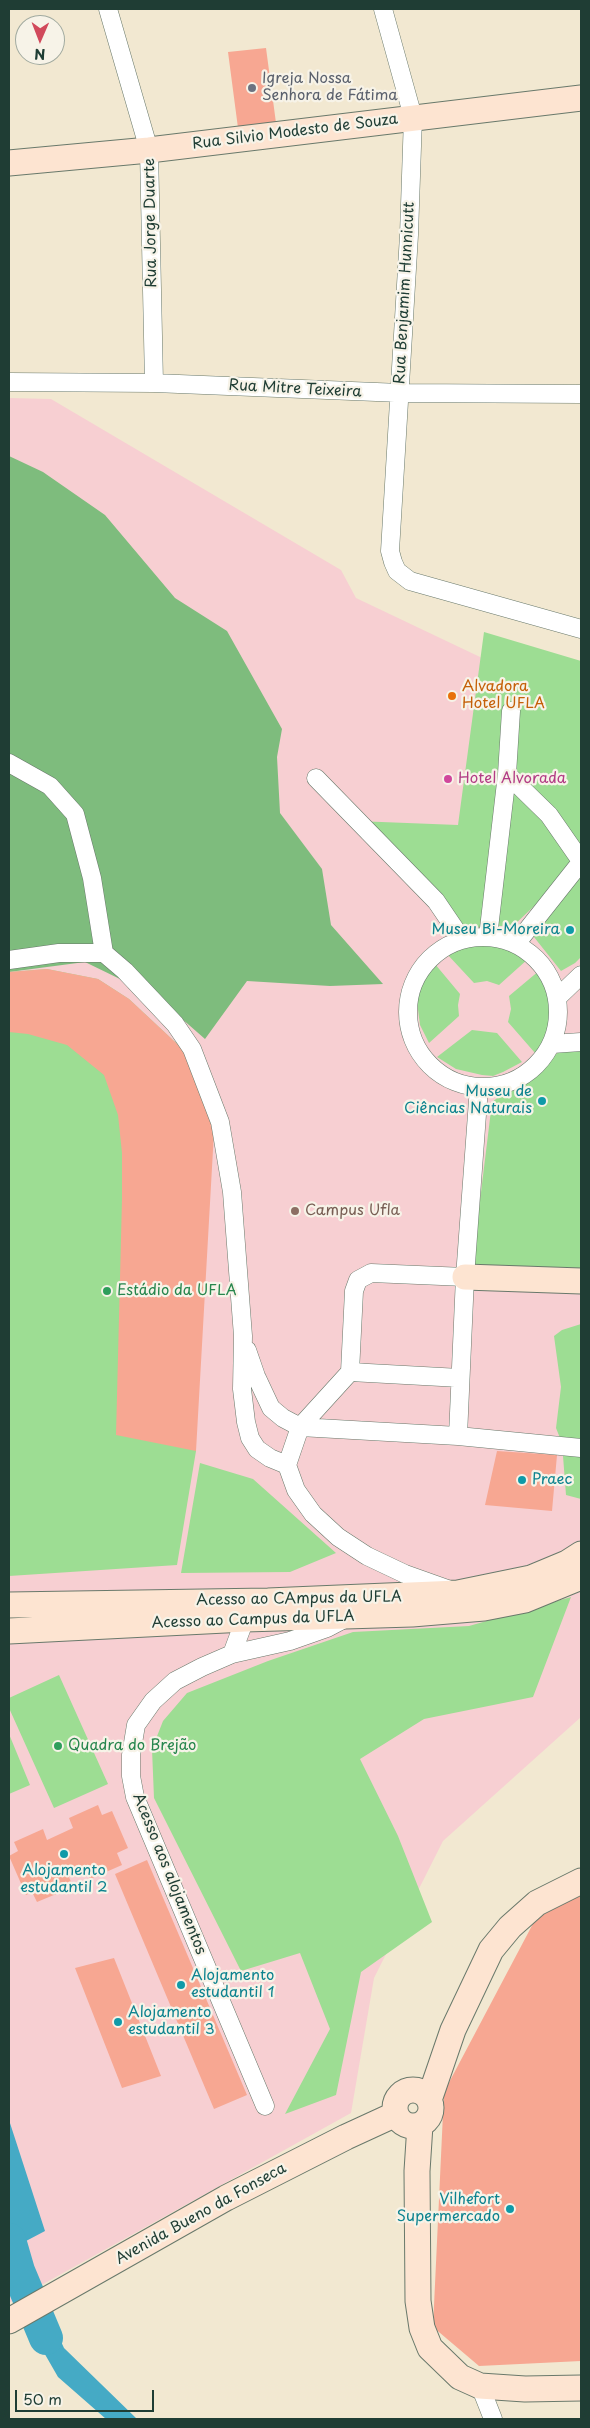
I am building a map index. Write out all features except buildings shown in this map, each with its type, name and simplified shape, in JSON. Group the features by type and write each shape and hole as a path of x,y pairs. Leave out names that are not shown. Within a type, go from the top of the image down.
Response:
{"street":[{"name":"Rua Jorge Duarte","path":"108,9 149,150 154,383"},
{"name":"Rua Benjamim Hunnicutt","path":"383,9 413,117 401,393 390,551 393,562 403,577 410,581 581,629"},
{"name":"Rua Silvio Modesto de Souza","path":"9,164 149,150 581,98"},
{"name":"Rua Mitre Teixeira","path":"9,382 154,383 401,393 581,394"},
{"path":"488,937 507,774 511,711"},
{"path":"9,763 50,786 75,814 92,878 104,953 125,971 175,1024 192,1049 220,1122 232,1192 243,1336 242,1389 246,1422 250,1438 257,1450 287,1465"},
{"path":"507,774 549,815 581,862 516,944"},
{"path":"316,778 436,901 455,929 458,940"},
{"path":"488,937 516,944 540,962 555,987 559,1016 552,1044 534,1068 508,1083 479,1087 450,1080 427,1062 412,1037 408,1007 415,979 433,956 458,940 488,937"},
{"path":"9,960 59,953 104,953"},
{"path":"557,998 581,975"},
{"path":"552,1044 581,1042"},
{"path":"458,1436 465,1277 479,1087"},
{"path":"458,1593 406,1574 367,1556 338,1536 313,1514 296,1490 287,1465 300,1426 350,1372 354,1291 358,1280 371,1272 581,1281"},
{"path":"243,1336 256,1376 272,1408 283,1418 300,1426 458,1436 581,1448"},
{"path":"350,1372 460,1378"},
{"name":"Acesso ao CAmpus da UFLA","path":"9,1605 268,1601 458,1593 531,1578 567,1563 581,1554"},
{"name":"Acesso ao Campus da UFLA","path":"9,1631 245,1619 348,1617 484,1608 525,1600 581,1577"},
{"name":"Acesso aos alojamentos","path":"265,2106 135,1797 131,1776 131,1755 136,1726 153,1702 175,1681 232,1654 290,1641 327,1628 348,1617"},
{"path":"232,1654 245,1619"},
{"path":"429,2100 420,2092 408,2091 399,2098 395,2108 396,2114 403,2123 414,2126 425,2122 431,2111 429,2100 453,2030 491,1950 510,1927 537,1903 581,1881"},
{"name":"Avenida Bueno da Fonseca","path":"9,2321 226,2198 396,2114"},
{"path":"420,2125 417,2170 418,2292 422,2328 430,2348 460,2377 480,2386 525,2389 581,2388"},
{"path":"480,2386 493,2419"}],"shaded area":[{"name":"Campus Ufla","path":"9,398 51,399 341,570 356,598 581,705 581,1717 443,1841 374,1978 351,2113 9,2303"}],"green space":[{"path":"9,456 43,472 105,515 175,598 227,631 282,729 277,757 280,813 322,869 331,925 383,984 330,986 247,981 205,1039 157,997 85,962 9,972"},
{"path":"484,632 581,661 581,862 513,926 487,926 462,930 356,821 458,825"},
{"path":"581,873 581,957 561,971 530,932"},
{"path":"487,941 509,946 528,959 499,985 487,981 474,983 447,954 464,944"},
{"path":"435,964 460,994 459,1016 429,1043 420,1025 417,1002 423,980"},
{"name":"Estádio da UFLA","path":"47,969 98,979 129,999 189,1055 196,1451 177,1565 9,1576 9,972"},
{"path":"540,970 550,990 554,1013 551,1032 535,1053 508,1022 511,1009 509,996"},
{"path":"472,1030 497,1033 522,1062 493,1076 456,1069 437,1057"},
{"path":"567,1046 581,1046 581,1268 472,1266 492,1102"},
{"path":"581,1324 581,1499 566,1495 562,1443 556,1428 561,1387 554,1336 562,1330"},
{"path":"200,1463 253,1479 336,1553 290,1572 181,1573"},
{"path":"571,1597 533,1697 424,1719 360,1759 398,1836 432,1922 361,1972 336,2095 285,2114 330,2029 300,1953 241,1971 154,1798 152,1749 163,1721 187,1693 268,1661 353,1632 469,1626"},
{"name":"Quadra do Brejão","path":"59,1675 108,1784 54,1808 9,1708 9,1698"},
{"path":"9,1734 30,1785 9,1794"}],"water":[{"path":"9,2120 45,2231 9,2250"},
{"path":"47,2311 64,2348 137,2419 106,2419 58,2377 27,2323"}],"waterway":[{"path":"9,2240 18,2271 46,2338"}],"place":[{"name":"Igreja Nossa Senhora de Fátima","path":"252,88"},
{"name":"Alvadora Hotel UFLA","path":"452,696"},
{"name":"Hotel Alvorada","path":"448,779"},
{"name":"Museu Bi-Moreira","path":"570,930"},
{"name":"Museu de Ciências Naturais","path":"542,1101"},
{"name":"Campus Ufla","path":"295,1211"},
{"name":"Estádio da UFLA","path":"107,1291"},
{"name":"Praec","path":"522,1480"},
{"name":"Quadra do Brejão","path":"58,1746"},
{"name":"Alojamento estudantil 2","path":"64,1854"},
{"name":"Alojamento estudantil 1","path":"181,1985"},
{"name":"Alojamento estudantil 3","path":"118,2022"},
{"name":"Vilhefort Supermercado","path":"510,2209"}]}
